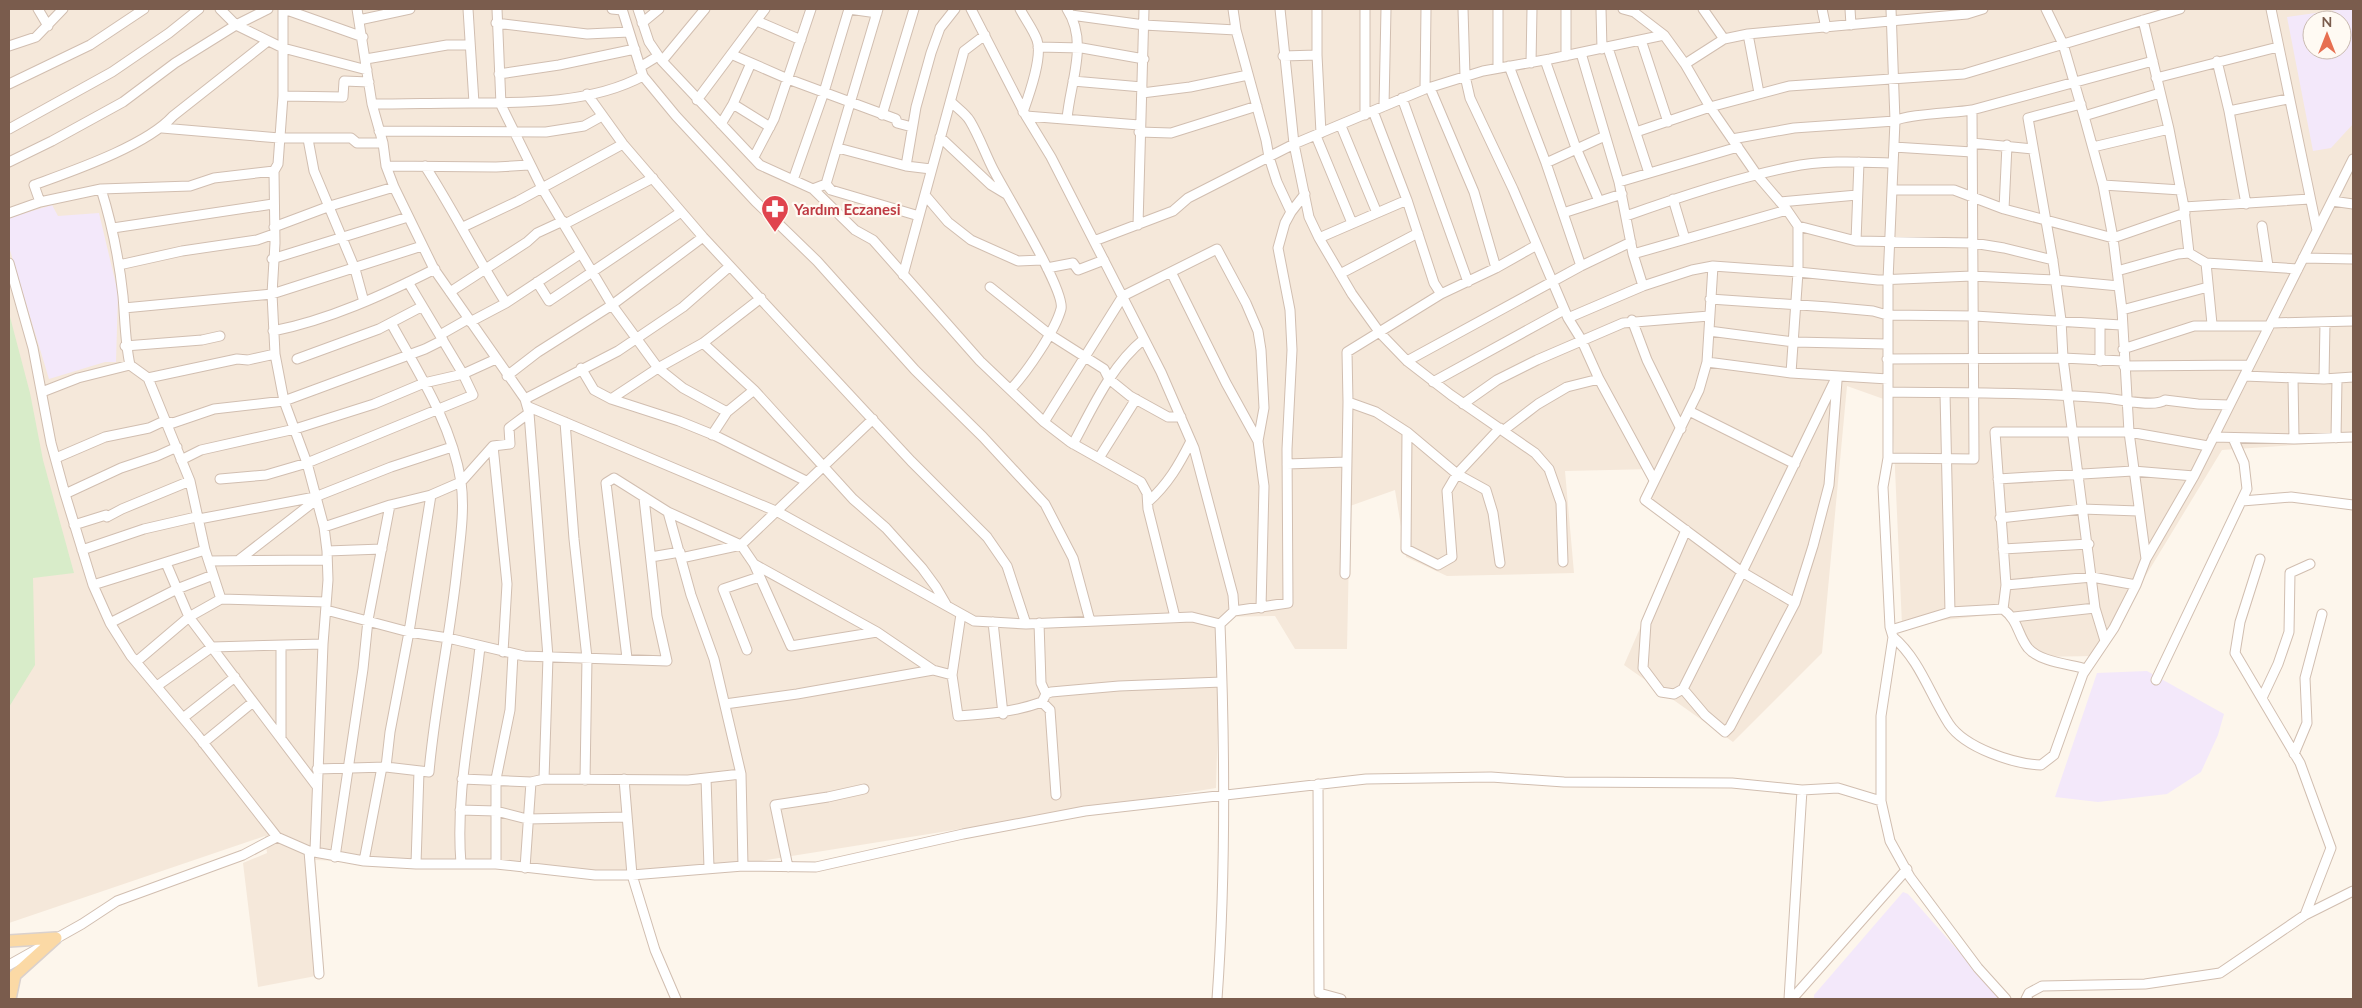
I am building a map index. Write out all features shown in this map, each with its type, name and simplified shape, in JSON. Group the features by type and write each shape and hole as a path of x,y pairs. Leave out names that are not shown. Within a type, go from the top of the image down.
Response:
{"main road":[{"path":"9,942 56,938"},
{"path":"10,999 15,975 56,938"}],"street":[{"path":"38,9 48,26"},
{"path":"9,46 36,37 63,9"},
{"path":"9,84 90,45 144,9"},
{"path":"9,129 112,72 169,33 199,9"},
{"path":"220,9 236,25 283,48 367,70"},
{"path":"9,162 123,102 175,63 236,25 268,9"},
{"path":"319,974 312,851 318,769 327,555 324,527 306,463 284,401 275,354 273,331 274,171 278,164 283,96 284,9 363,37"},
{"path":"357,9 363,37 372,104 383,143 386,166 394,187 434,269 469,321 486,342 527,406 548,658 544,779"},
{"path":"359,20 410,9"},
{"path":"468,9 474,103"},
{"path":"497,9 496,24 501,105 542,188 612,305 658,368 683,388 727,412"},
{"path":"612,9 622,9 643,76 676,116 755,201 817,261 915,370 1045,504 1073,558 1090,621"},
{"path":"638,9 649,42 660,58 697,100 760,165 813,189 855,230 873,240 902,276 980,362 1011,389 1044,422 1073,444 1141,482 1147,492 1176,618"},
{"path":"642,23 659,9"},
{"path":"640,67 660,58 705,9"},
{"path":"754,157 770,127 811,9"},
{"path":"793,180 824,92 849,9 877,11 826,184"},
{"path":"882,114 914,9"},
{"path":"906,166 912,127 931,53 940,28 955,9"},
{"path":"971,9 1123,296 1181,417 1191,441 1208,498 1233,595 1234,610"},
{"path":"1020,9 1037,40 1038,47 1025,114"},
{"path":"1138,225 1139,129 1144,59 1144,9"},
{"path":"1233,9 1236,30 1269,157 1291,212"},
{"path":"1280,9 1283,56 1294,144 1306,194 1308,217 1340,274 1380,333 1407,362 1463,404 1535,452 1549,469 1560,503 1563,562"},
{"path":"1317,9 1319,134 1352,223"},
{"path":"1365,9 1369,113 1407,200 1434,283 1442,294"},
{"path":"1384,106 1386,9"},
{"path":"1426,9 1428,89 1474,192 1496,268"},
{"path":"1463,9 1465,76 1470,98 1513,189 1535,246 1566,314 1581,339 1600,379 1654,480"},
{"path":"1498,9 1498,68"},
{"path":"1531,63 1532,9"},
{"path":"1566,9 1566,56"},
{"path":"1601,9 1605,48 1649,173"},
{"path":"1623,9 1634,12 1664,35 1757,175 1788,210 1798,226 1798,272 1791,373"},
{"path":"1703,9 1724,40"},
{"path":"1822,9 1826,28"},
{"path":"1850,9 1851,25"},
{"path":"1891,9 1895,121 1887,315 1888,458 1883,488 1892,634 1881,716 1882,801 1890,841 1910,877 1978,968 2006,999"},
{"path":"1685,64 1724,40 1748,34 1967,14 1981,9"},
{"path":"2046,9 2063,44 2094,147 2113,238 2122,310 2121,325 2126,399 2133,471 2146,558"},
{"path":"1636,132 1710,106 1789,86 1894,77 1964,74 2180,9"},
{"path":"2271,9 2288,99 2317,230"},
{"path":"697,100 733,55 763,10"},
{"path":"1069,12 1144,25 1236,30"},
{"path":"1067,119 1079,49 1079,35 1069,12"},
{"path":"2143,20 2169,129 2181,190 2189,253"},
{"path":"757,21 801,40"},
{"path":"496,24 587,34 629,32"},
{"path":"1748,34 1760,93"},
{"path":"902,276 964,51 986,35"},
{"path":"1094,241 1172,211 1188,198 1294,144 1341,126 1402,98 1465,76 1498,68 1531,63 1664,35"},
{"path":"1641,40 1668,122"},
{"path":"40,202 34,185 91,164 162,128 172,116 268,41"},
{"path":"366,59 447,45 470,45"},
{"path":"1038,47 1079,49 1144,59"},
{"path":"2156,78 2278,47"},
{"path":"499,74 559,65 635,49"},
{"path":"1581,53 1619,182 1633,254 1644,286"},
{"path":"733,55 788,79 896,119 897,123 912,127"},
{"path":"1283,56 1317,55"},
{"path":"1545,60 1576,148 1599,201"},
{"path":"1732,139 1794,128 1895,121 1903,117 1942,115 1972,110 2153,61"},
{"path":"2217,61 2229,111 2246,204"},
{"path":"721,124 733,104 751,63"},
{"path":"1509,66 1546,163 1581,266"},
{"path":"1073,81 1142,90 1182,89 1248,75"},
{"path":"372,104 474,103 501,105 571,98 625,86 643,76"},
{"path":"283,96 343,97 344,81 369,82"},
{"path":"2084,116 2160,93"},
{"path":"587,94 623,144 703,237 873,419 987,537 1007,566 1026,624"},
{"path":"1402,98 1468,282"},
{"path":"2229,111 2288,99"},
{"path":"951,102 969,119 1044,264 1062,308 1049,334 1022,376 1011,389"},
{"path":"733,104 770,127"},
{"path":"2081,104 2028,118 2053,260 2054,280 2061,320 2063,358 2096,608 2105,641"},
{"path":"1025,114 1171,133 1257,106"},
{"path":"1888,458 1974,459 1975,316 1972,276 1972,110"},
{"path":"379,130 516,133 578,128 602,116"},
{"path":"1341,126 1377,212"},
{"path":"162,128 279,138 351,138 357,143 383,143"},
{"path":"2094,147 2169,129"},
{"path":"1546,163 1605,136"},
{"path":"940,137 991,185 1008,195"},
{"path":"308,139 314,171 343,237 355,269 364,302"},
{"path":"462,227 542,188 623,144"},
{"path":"1894,147 2007,145 2033,149"},
{"path":"2004,209 2007,145"},
{"path":"1619,182 1738,147"},
{"path":"838,148 906,166 931,169"},
{"path":"1892,634 1908,650 1950,726 1966,740 1995,755 2031,765 2041,765 2054,755 2086,669 2105,641 2136,585 2146,558 2194,476 2353,159"},
{"path":"1626,216 1673,199 1792,166 1859,162 1893,163"},
{"path":"1856,241 1859,162"},
{"path":"386,166 496,167 529,165"},
{"path":"425,166 506,303"},
{"path":"9,213 40,202 101,189 190,186 214,178 274,171"},
{"path":"450,292 537,233 564,223 653,178"},
{"path":"813,189 826,184"},
{"path":"826,184 831,190 919,216"},
{"path":"2103,185 2181,190"},
{"path":"119,265 182,251 257,240 274,230 330,206 394,187"},
{"path":"101,189 113,228 124,308 125,346 130,365 148,378 164,421 177,447 190,481 205,550 221,599"},
{"path":"1893,190 1954,190 2004,209 2113,238 2184,210 2310,199"},
{"path":"1217,999 1221,936 1222,682 1220,624 1234,610 1288,603 1287,464 1292,350 1290,310 1278,248 1285,223 1291,212 1306,194"},
{"path":"1563,213 1622,194"},
{"path":"925,195 948,222 971,240 1018,261 1044,264 1073,264 1078,270 1104,260"},
{"path":"1780,202 1857,195"},
{"path":"1673,199 1685,239"},
{"path":"1319,238 1407,200"},
{"path":"2332,201 2353,204"},
{"path":"113,228 273,204"},
{"path":"1633,254 1788,210"},
{"path":"537,282 549,301 681,212"},
{"path":"272,259 408,217"},
{"path":"1798,226 1856,241 1973,244 2004,248 2053,260"},
{"path":"2262,226 2268,266"},
{"path":"1340,274 1418,232"},
{"path":"507,376 538,352 612,305 703,237"},
{"path":"1407,362 1551,282 1631,242"},
{"path":"124,308 272,294 422,246"},
{"path":"1345,574 1347,352 1442,294 1496,268 1535,246"},
{"path":"1044,422 1123,296 1217,249 1258,330 1261,350 1264,408 1258,440 1264,486 1261,608"},
{"path":"2117,271 2178,254 2189,253 2206,263 2298,269"},
{"path":"56,458 105,437 149,428 164,421 172,423 214,410 284,401 409,355 469,321 506,303 580,254"},
{"path":"2303,258 2353,259"},
{"path":"9,263 42,392 65,494 93,585 110,623 136,662 277,837 312,851 335,857 364,861 416,864 496,864 596,875 632,875 743,866 816,867 963,834 1085,811 1366,779 1490,777 1564,782 1732,784 1802,790 1838,788 1882,801"},
{"path":"2206,263 2212,324"},
{"path":"324,527 390,505 431,495 461,482 493,446 510,444 509,428 527,406 582,368 618,351 683,307 730,266"},
{"path":"1713,266 1707,362 1699,390 1645,500 1742,572 1795,603"},
{"path":"1433,382 1566,314 1644,286 1713,266 1888,280 1972,276 2054,280 2119,286"},
{"path":"273,331 306,325 364,302 434,269"},
{"path":"1171,272 1226,383 1258,440"},
{"path":"220,479 266,475 306,463 438,411 473,395 464,374 408,282"},
{"path":"990,287 1049,334 1104,369 1109,379 1136,399 1168,417 1181,417"},
{"path":"2122,310 2208,287"},
{"path":"611,399 658,368 704,343 760,298"},
{"path":"1710,299 1873,311 1887,315 1975,316 2121,325"},
{"path":"297,359 350,341 422,307"},
{"path":"1463,404 1497,380 1581,339 1632,320 1709,316"},
{"path":"1632,320 1647,360 1681,429"},
{"path":"2123,349 2194,326 2353,321"},
{"path":"318,769 384,767 429,772 461,536 461,482 452,447 438,411 391,322"},
{"path":"2324,379 2325,323"},
{"path":"2100,324 2100,361"},
{"path":"1708,331 1794,342 1887,344"},
{"path":"125,346 202,340 220,336"},
{"path":"1073,444 1109,379 1129,352 1144,339"},
{"path":"704,343 754,390 821,466 898,541 936,587 947,606"},
{"path":"148,378 237,359 248,360 275,354"},
{"path":"1887,359 2063,358 2124,363 2249,365"},
{"path":"181,460 201,450 295,430 374,404 424,383 464,374 496,359"},
{"path":"1707,362 1791,373 1888,379"},
{"path":"42,392 78,378 130,365"},
{"path":"582,368 594,390 611,399 680,421 806,481"},
{"path":"1686,530 1646,623 1643,668 1661,692 1674,694 1683,689 1838,376"},
{"path":"1683,689 1705,715 1725,732 1730,727 1795,603 1829,485 1838,376"},
{"path":"2244,376 2324,379 2353,377"},
{"path":"2292,378 2294,439"},
{"path":"2336,438 2337,378"},
{"path":"1407,432 1406,549 1438,565 1452,557 1447,491 1457,474 1502,429 1562,390 1600,379"},
{"path":"712,435 727,412 754,390"},
{"path":"1889,392 2068,394 2126,399 2146,403 2162,402 2165,400 2229,405"},
{"path":"1945,393 1950,612"},
{"path":"1099,458 1136,399"},
{"path":"1348,402 1376,412 1407,432 1457,474 1486,490 1493,513 1500,562"},
{"path":"527,406 778,512 974,621 1026,624 1192,617 1220,624"},
{"path":"1689,411 1795,464"},
{"path":"651,557 680,555 741,545 778,512 821,466 873,419"},
{"path":"565,422 574,540 587,658 585,780"},
{"path":"2003,609 2006,585 1995,432 2073,430 2129,432 2208,446"},
{"path":"2214,437 2294,439 2353,436"},
{"path":"2156,680 2247,489 2247,477 2233,438"},
{"path":"1148,502 1162,489 1176,471 1191,441"},
{"path":"493,446 507,584 503,652"},
{"path":"65,494 121,468 177,447"},
{"path":"82,550 144,529 315,498 391,467 452,447"},
{"path":"1287,464 1347,462"},
{"path":"1998,479 2078,472 2133,471 2194,476"},
{"path":"626,658 606,483 614,478 668,512 741,545 754,564 791,646 877,632"},
{"path":"74,525 106,515 106,517 122,508 190,481"},
{"path":"364,861 410,632 431,495"},
{"path":"2242,501 2291,497 2353,505"},
{"path":"240,559 315,498"},
{"path":"136,662 189,617 221,599 326,606 410,632 448,638 513,654 548,658 626,658 667,661 657,616 644,498"},
{"path":"335,857 349,769 368,620 390,505"},
{"path":"2000,518 2082,509 2138,511"},
{"path":"668,512 714,659 741,774 743,866"},
{"path":"2004,549 2089,544"},
{"path":"209,561 327,555 382,549"},
{"path":"93,585 205,550"},
{"path":"2260,559 2240,622 2235,653 2294,754 2331,848 2305,915"},
{"path":"166,562 189,617 316,785"},
{"path":"754,564 877,632 933,670 952,675"},
{"path":"2262,698 2278,664 2289,632 2290,573 2310,564"},
{"path":"110,623 177,589 212,574"},
{"path":"747,650 723,589 759,577"},
{"path":"2006,585 2092,577 2136,585"},
{"path":"2014,617 2096,608"},
{"path":"1892,634 1950,612 2003,609 2014,617 2027,646 2036,656 2086,669"},
{"path":"961,614 952,675 958,716 1003,714 1044,698 1119,686 1222,682"},
{"path":"2294,754 2307,724 2305,678 2322,614"},
{"path":"993,622 1003,714"},
{"path":"1039,623 1041,683 1044,698 1050,710 1056,795"},
{"path":"157,686 212,647 323,644"},
{"path":"281,646 281,738"},
{"path":"461,864 460,810 462,779 476,687 480,646"},
{"path":"496,864 496,779 510,710 513,654"},
{"path":"725,704 797,694 933,670"},
{"path":"183,718 235,677"},
{"path":"203,743 254,702"},
{"path":"416,864 419,771"},
{"path":"462,779 530,782 544,779 706,778 741,774"},
{"path":"706,778 709,868"},
{"path":"624,779 632,875 655,950 676,999"},
{"path":"525,868 530,782"},
{"path":"1318,784 1318,993 1341,999"},
{"path":"788,867 775,805 828,797 864,789"},
{"path":"1791,999 1802,790"},
{"path":"460,810 496,811 527,818 628,817"},
{"path":"9,965 82,924 116,901 243,855 277,837"},
{"path":"1791,999 1907,869"},
{"path":"2026,999 2029,993 2042,986 2145,984 2220,972 2305,915 2353,891"}],"shaded area":[{"path":"9,9 2353,9 2353,441 2222,450 2097,656 2029,657 2006,613 1902,625 1892,402 1847,386 1822,653 1733,742 1624,665 1681,534 1640,498 1654,469 1565,471 1574,573 1447,576 1406,557 1395,490 1350,506 1347,649 1295,649 1275,616 1221,617 1216,788 673,875 315,860 321,975 258,987 243,863 267,853 265,836 9,923"},
{"path":"2353,9 2353,124 2331,148 2313,151 2287,17 2302,15 2302,60 2352,60 2352,10 2337,10"},
{"path":"52,205 58,216 99,213 118,293 116,362 105,362 49,379 9,247 9,218"},
{"path":"2147,671 2224,714 2218,735 2201,772 2167,794 2098,802 2055,797 2097,673"},
{"path":"1903,892 1908,894 2001,999 1814,999 1814,995"}],"green space":[{"path":"9,313 30,393 43,460 74,573 33,578 35,665 9,707"}],"place":[{"name":"Yardım Eczanesi","path":"775,233"}]}
